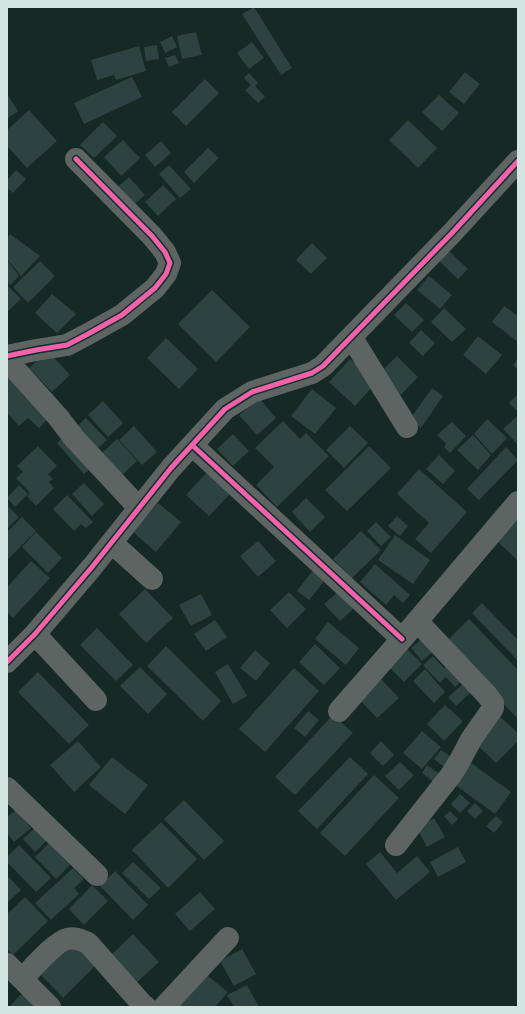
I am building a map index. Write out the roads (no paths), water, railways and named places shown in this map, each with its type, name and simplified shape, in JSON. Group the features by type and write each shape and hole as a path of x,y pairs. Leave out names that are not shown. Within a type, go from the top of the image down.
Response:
{"street":[{"path":"7,356 67,345 122,315 155,288 166,274 170,263 165,252 152,236 76,159"},
{"path":"11,650 34,634 112,543 171,468 225,409 252,392 312,373 323,366 352,338 452,233 518,161"},
{"path":"352,338 407,427"},
{"path":"7,360 58,417 74,438 139,508"},
{"path":"192,445 402,639"},
{"path":"339,711 417,622 518,502"},
{"path":"112,543 152,579"},
{"path":"396,845 451,775 472,738 493,708 493,703 487,695 417,622"},
{"path":"34,634 96,700"},
{"path":"7,788 97,875"},
{"path":"22,979 58,944 66,939 76,938 88,943 146,1007"},
{"path":"164,1007 228,938"},
{"path":"7,964 50,1007"}]}
